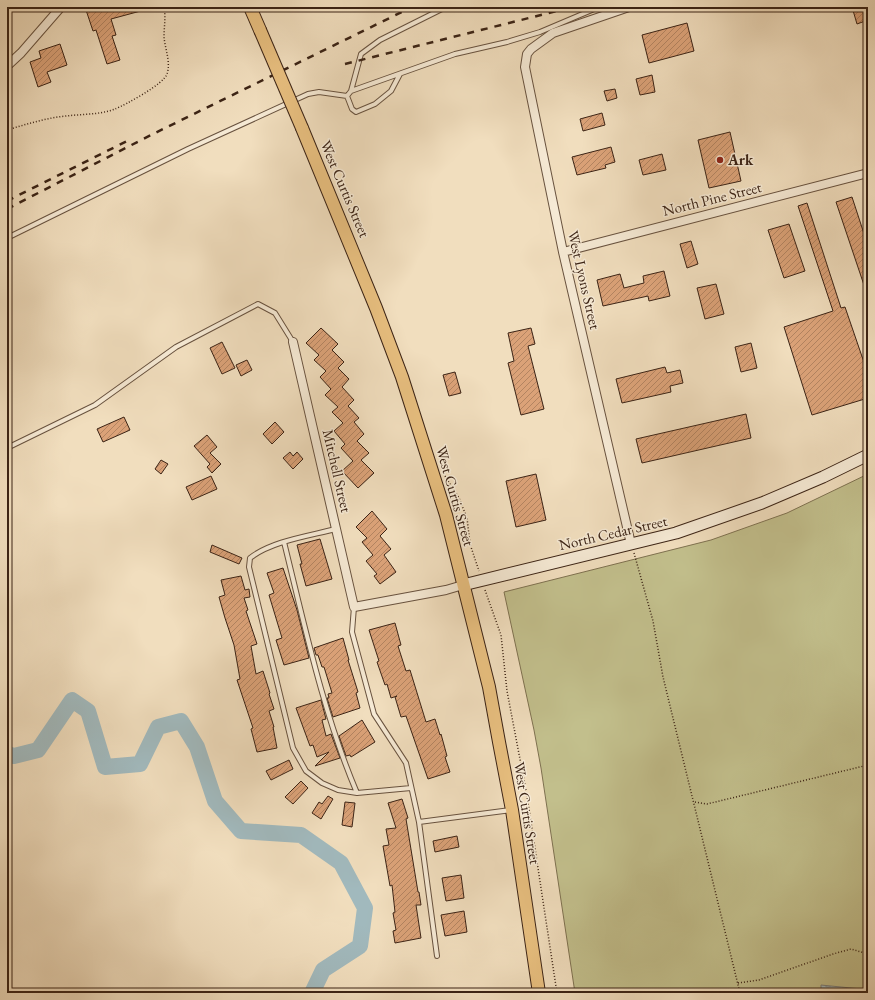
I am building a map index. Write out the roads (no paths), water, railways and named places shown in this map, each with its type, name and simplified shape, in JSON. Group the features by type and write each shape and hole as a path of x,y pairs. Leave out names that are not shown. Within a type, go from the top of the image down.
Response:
{"main road":[{"name":"West Curtis Street","path":"250,7 374,301 402,377 446,515 488,687 512,810 539,993"}],"street":[{"path":"7,66 21,54 61,7"},
{"name":"West Lyons Street","path":"629,7 553,33 526,54 525,67 563,252 631,544"},
{"name":"North Pine Street","path":"563,252 868,173"},
{"name":"Mitchell Street","path":"293,342 354,607"},
{"name":"North Cedar Street","path":"354,607 446,590 676,533 762,503 823,477 868,455"}],"lane":[{"path":"351,91 361,54 380,40 446,7"},
{"path":"346,96 351,91 455,54 507,42 540,32 599,7"},
{"path":"346,96 352,109 356,112 376,104 391,91 400,74"},
{"path":"7,238 188,149 308,94 319,92 346,96"},
{"path":"7,448 95,405 176,347 258,304 275,313 293,342"},
{"path":"336,529 284,542 257,553 250,558 249,567 293,748 306,771 322,782 338,790 357,793 411,788"},
{"path":"284,542 318,682 344,764 357,793"},
{"path":"354,607 352,632 374,714 406,763 419,822 437,956"},
{"path":"419,822 512,810"}],"water":[{"path":"821,985 861,989 864,993 821,993"}],"waterway":[{"path":"7,754 14,756 38,750 72,700 88,711 105,767 140,764 158,727 181,721 197,747 215,801 241,831 301,835 341,863 365,908 360,946 323,970 312,993"}],"railway":[{"path":"7,209 151,135 412,7"},
{"path":"345,64 573,7"},
{"path":"7,201 129,140"}],"place":[{"name":"Ark","path":"720,160"}]}
